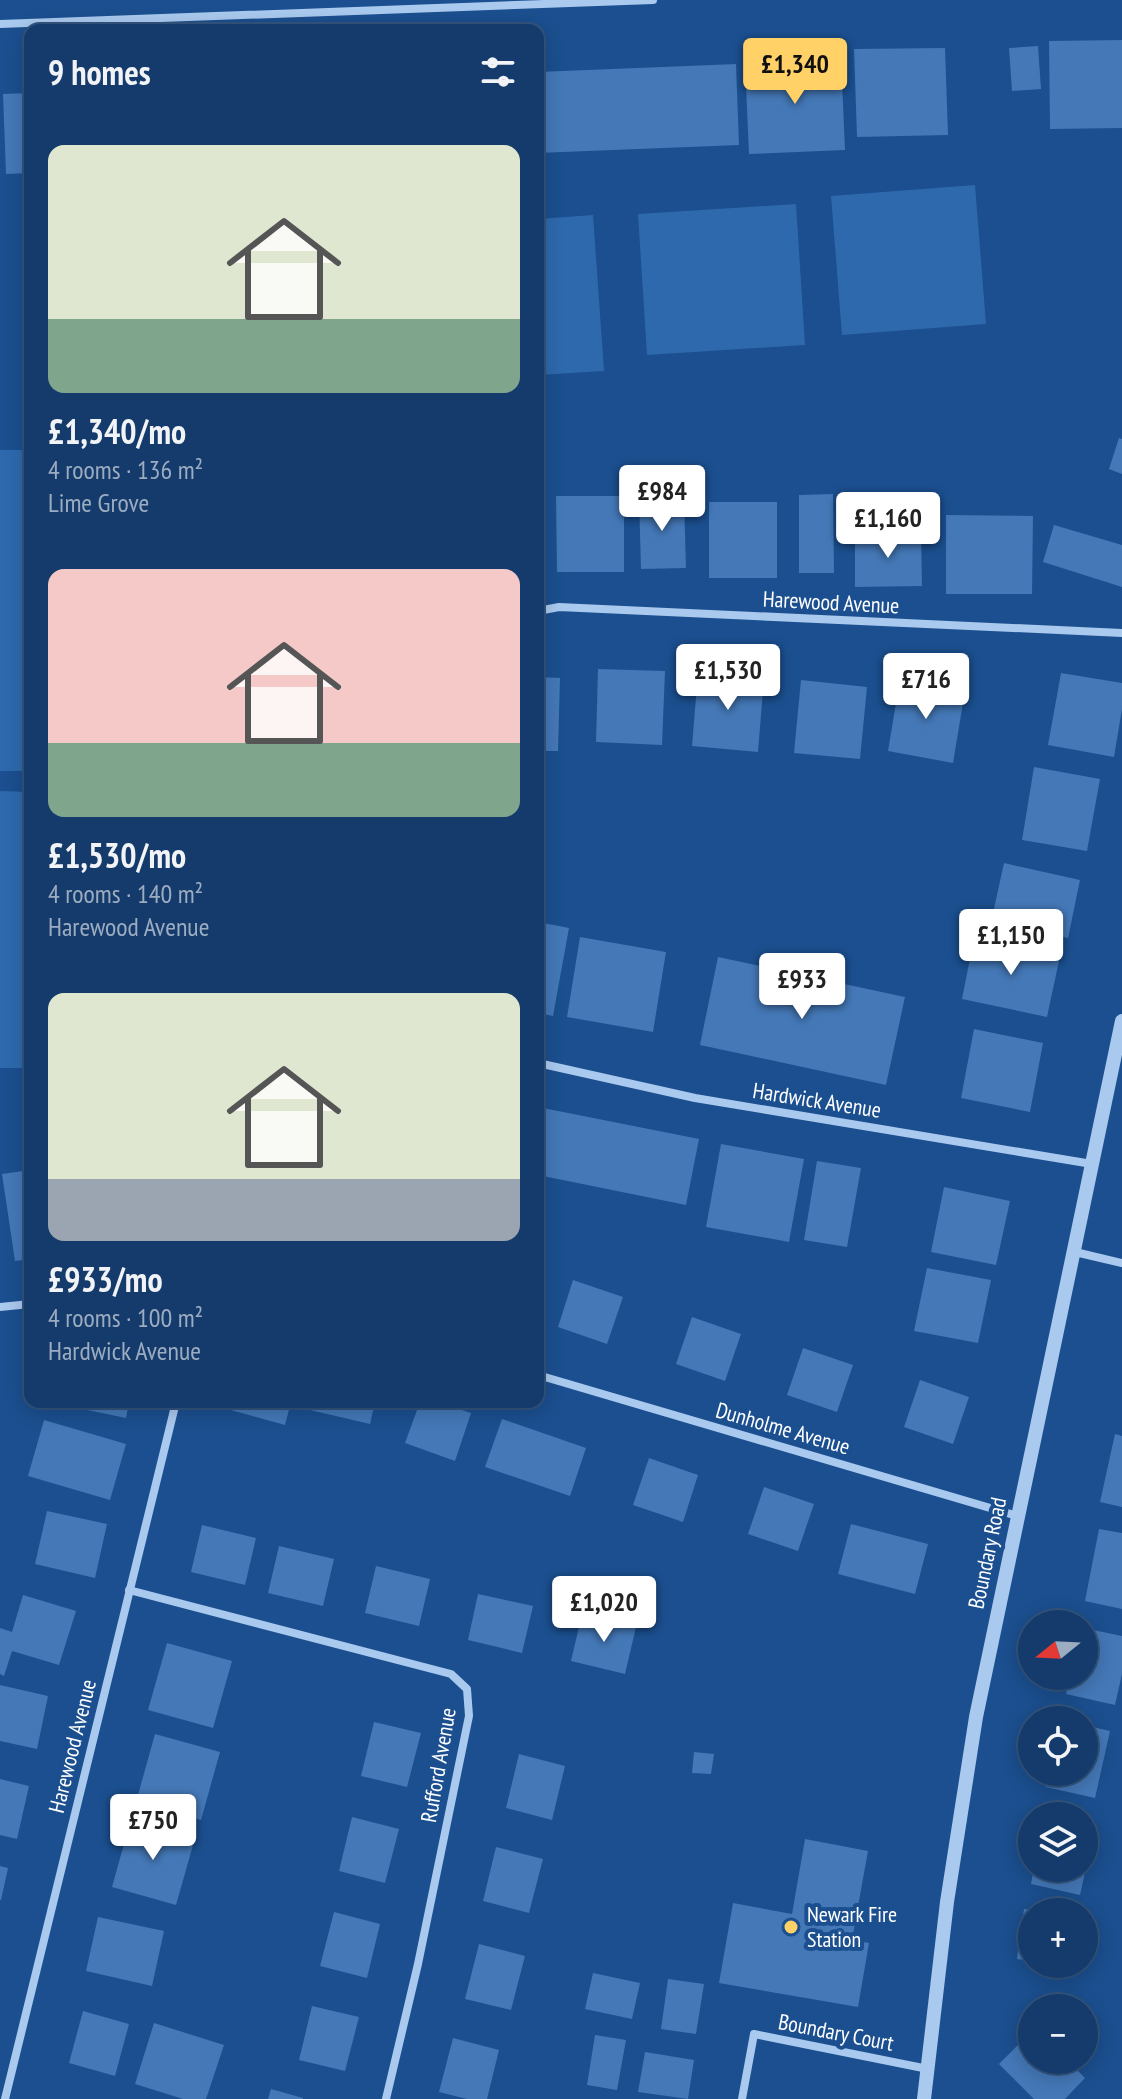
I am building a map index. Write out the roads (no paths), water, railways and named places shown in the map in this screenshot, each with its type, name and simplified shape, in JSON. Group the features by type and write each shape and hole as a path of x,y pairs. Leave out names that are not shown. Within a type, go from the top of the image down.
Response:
{"street":[{"path":"0,24 653,0"},
{"name":"Harewood Avenue","path":"544,610 559,607 1122,633"},
{"name":"Boundary Road","path":"924,2099 947,1902 976,1717 1122,1021"},
{"name":"Hardwick Avenue","path":"544,1064 695,1098 1092,1164"},
{"path":"1075,1252 1122,1263"},
{"path":"0,1307 24,1305"},
{"name":"Dunholme Avenue","path":"544,1377 1017,1516"},
{"name":"Harewood Avenue","path":"5,2099 174,1408"},
{"name":"Rufford Avenue","path":"129,1590 451,1674 467,1689 469,1716 418,1964 386,2099"},
{"name":"Boundary Court","path":"742,2099 754,2034 928,2069"}],"place":[{"name":"Newark Fire Station","path":"791,1927"}]}
